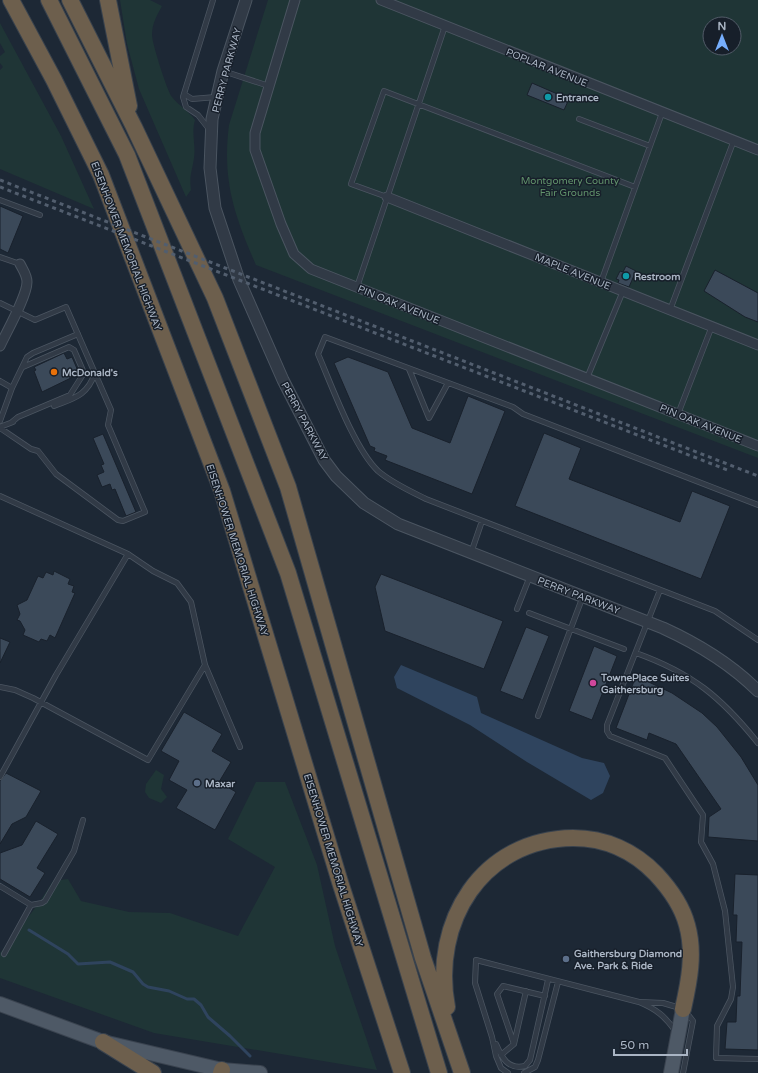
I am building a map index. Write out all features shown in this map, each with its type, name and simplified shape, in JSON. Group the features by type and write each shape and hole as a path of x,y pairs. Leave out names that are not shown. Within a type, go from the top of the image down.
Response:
{"highway":[{"name":"EISENHOWER MEMORIAL HIGHWAY","path":"12,0 101,175 222,491 340,882 402,1073"},
{"path":"49,0 127,154 288,573 440,1073"},
{"path":"70,0 134,127 215,298 288,487 423,958 460,1067"},
{"path":"108,0 134,127"},
{"path":"460,1067 444,993 444,962 447,940 458,911 473,884 487,869 518,849 552,839 585,838 625,850 638,857 667,886 679,906 687,926 691,950 690,975 683,1009"},
{"path":"103,1042 153,1073"}],"main road":[{"path":"0,1004 103,1042 222,1072 260,1073"},
{"path":"671,1073 683,1009"}],"street":[{"name":"PERRY PARKWAY","path":"246,0 216,97 211,132 210,168 215,208 236,272 283,380 324,460 336,476 371,507 398,524 648,622 696,644 719,657 758,691"},
{"name":"PIN OAK AVENUE","path":"295,0 255,133 255,150 278,218 294,254 311,269 758,446"},
{"name":"POPLAR AVENUE","path":"381,0 758,150"},
{"name":"MAPLE AVENUE","path":"388,197 758,344"},
{"path":"0,346 17,310 27,282 26,274 20,264"}],"lane":[{"path":"211,132 198,115 186,107 183,101 213,0"},
{"path":"357,287 445,26"},
{"path":"223,71 269,86"},
{"path":"388,197 351,184 384,91 419,103 635,187"},
{"path":"184,94 192,99 216,97"},
{"path":"601,282 662,113"},
{"path":"579,119 650,146"},
{"path":"670,310 734,140"},
{"path":"0,200 40,215"},
{"path":"0,257 20,264"},
{"path":"587,378 623,291"},
{"path":"0,303 35,320 66,307 111,410 108,425 145,512 123,521 118,520 56,474 38,451 31,448 0,427"},
{"path":"678,414 712,326"},
{"path":"0,421 12,388 28,357 33,353 78,334"},
{"path":"758,505 523,414 513,407 325,338 318,354 358,444 378,471 399,485 426,499 715,611 758,640"},
{"path":"12,422 18,417 70,395 84,372 74,350 69,347 23,367"},
{"path":"409,369 429,418 448,383"},
{"path":"0,427 76,397 85,391 91,384 95,373"},
{"path":"0,382 12,388"},
{"path":"0,496 128,554 153,571 177,583 186,593 194,611 205,665 240,747"},
{"path":"471,553 482,521"},
{"path":"0,777 56,675 128,554"},
{"path":"517,609 530,576"},
{"path":"660,590 607,725 607,731 610,736 649,750 664,758 702,815 701,842 713,864 725,911 733,987 731,998 717,1026 716,1058 758,1059"},
{"path":"538,716 583,596"},
{"path":"529,613 624,649"},
{"path":"636,654 657,661 684,674 711,692 739,719 758,743"},
{"path":"0,687 15,690 42,702 148,760 205,665"},
{"path":"0,886 31,905 42,904 74,851 83,820"},
{"path":"4,954 31,905"},
{"path":"508,1073 501,1068 496,1056 492,1037 475,983 476,960 548,980 639,1002 659,1011 667,1018 678,1035"},
{"path":"492,1037 508,1065 514,1068 525,1066 530,1060 548,980"},
{"path":"524,1073 534,1067 538,1060 558,982"},
{"path":"514,1044 497,994 503,986 545,996"},
{"path":"502,1055 514,1044 526,991"},
{"path":"639,1002 663,1003 683,1009 693,1021 683,1073"}],"green space":[{"path":"120,0 150,0 162,6 155,20 152,31 157,57 172,97 195,120 193,130 194,158 190,185 191,190 186,197 139,89 127,44"},
{"name":"Montgomery County Fair Grounds","path":"268,0 758,0 758,458 256,265 236,213 232,197 227,163 229,125"},
{"path":"0,23 61,136 94,209 0,169 0,70 3,67 0,63 0,56 5,52 0,43"},
{"path":"156,770 164,775 161,789 167,797 161,803 149,798 145,792 146,784"},
{"path":"256,782 285,782 317,865 335,946 377,1070 154,1033 0,978 0,953 39,903 53,881 68,879 81,901 129,912 170,913 238,936 275,867 228,839"}],"water":[{"path":"401,665 477,697 481,713 582,758 604,763 610,776 603,793 591,800 527,762 470,725 397,688 394,677"}],"building":[{"name":"Entrance","path":"532,83 569,99 564,110 527,95"},
{"path":"0,206 23,216 8,253 0,249"},
{"name":"Restroom","path":"626,266 636,271 629,287 618,283 619,280 616,279 620,271 623,272"},
{"path":"715,270 758,293 758,322 745,317 704,291"},
{"name":"McDonald's","path":"64,353 67,359 72,357 78,371 73,373 75,376 42,392 34,371 36,370 34,367"},
{"path":"348,357 388,372 412,428 450,443 468,396 505,411 472,494 385,460 387,456 374,451 375,448 370,446 334,363"},
{"path":"544,433 581,448 569,479 680,522 692,491 730,506 701,579 515,506"},
{"path":"103,434 136,512 126,516 115,489 112,490 110,484 102,487 97,475 104,472 101,465 104,464 93,438"},
{"path":"54,571 70,579 68,584 74,586 72,592 75,593 55,638 50,635 47,641 41,639 39,642 23,635 25,630 20,621 17,620 20,614 17,605 27,600 38,576 43,578 46,572 53,575"},
{"path":"381,574 503,621 484,669 385,631 375,587"},
{"path":"526,627 549,636 523,700 500,691"},
{"path":"0,638 10,642 0,663"},
{"name":"TownePlace Suites Gaithersburg","path":"594,646 617,656 592,720 569,711"},
{"path":"636,676 672,693 702,713 717,727 741,757 758,785 758,841 708,837 709,817 721,809 676,744 649,733 647,740 616,728"},
{"path":"184,712 222,734 212,751 231,762 219,782 236,792 215,830 176,808 187,790 169,780 179,761 161,751"},
{"path":"6,773 41,791 26,817 12,824 0,844 0,781"},
{"path":"36,821 58,834 37,868 45,873 30,897 0,879 0,853 22,845"},
{"path":"735,874 758,875 758,1050 725,1049 727,1022 736,1022 737,996 740,996 742,942 736,942 737,915 733,915"}],"waterway":[{"path":"29,930 68,954 78,964 110,962 133,972 143,984 148,987 169,991 187,999 194,999 201,1005 208,1017 250,1056"}],"railway":[{"path":"0,180 758,476"},
{"path":"0,187 730,471"}],"place":[{"name":"Entrance","path":"548,97"},
{"name":"Restroom","path":"626,276"},
{"name":"McDonald's","path":"54,372"},
{"name":"TownePlace Suites Gaithersburg","path":"593,683"},
{"name":"Maxar","path":"197,783"},
{"name":"Gaithersburg Diamond Ave. Park & Ride","path":"566,959"}]}
